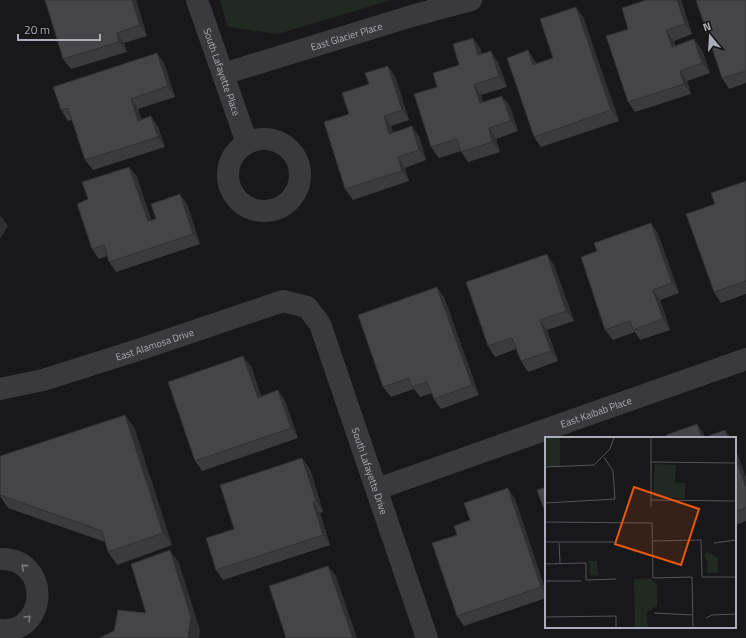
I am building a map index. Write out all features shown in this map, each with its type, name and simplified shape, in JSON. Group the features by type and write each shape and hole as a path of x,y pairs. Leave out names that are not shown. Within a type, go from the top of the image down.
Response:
{"street":[{"name":"South Lafayette Place","path":"198,0 247,143"},
{"name":"East Glacier Place","path":"223,74 415,15 471,0"},
{"name":"East Alamosa Drive","path":"0,389 43,380 283,301 307,307"},
{"name":"South Lafayette Drive","path":"307,307 320,324 427,638"},
{"name":"East Kaibab Place","path":"377,489 746,359"},
{"path":"0,559 18,562 28,569 34,578 38,589 38,600 34,611 27,620 17,627 0,630"}],"shaded area":[{"path":"220,0 391,0 278,34 228,27"}],"building":[{"path":"45,0 132,0 140,25 117,33 119,42 63,59"},
{"path":"646,0 677,0 685,24 666,30 672,47 694,39 702,63 680,71 684,84 628,102 606,36 628,29 622,8"},
{"path":"696,0 746,0 746,71 722,78"},
{"path":"576,7 611,110 534,137 507,58 528,50 533,65 553,58 540,19"},
{"path":"473,38 478,55 491,51 499,76 474,85 480,103 502,96 511,121 489,128 492,142 461,152 457,139 431,147 414,94 437,87 433,73 459,65 453,44"},
{"path":"157,53 168,86 131,99 138,121 151,116 158,137 85,160 68,108 61,110 53,87"},
{"path":"388,66 402,110 384,116 389,134 412,126 419,150 398,157 402,171 345,189 324,122 349,114 342,93 369,84 365,73"},
{"path":"129,167 148,221 156,219 151,204 180,194 193,234 109,262 104,245 92,249 77,204 88,199 82,182"},
{"path":"746,181 746,281 714,292 686,214 715,204 711,193"},
{"path":"651,223 672,283 653,290 663,319 633,330 630,321 605,330 581,257 597,251 594,243"},
{"path":"547,254 566,311 540,320 551,351 521,361 512,338 488,346 466,282"},
{"path":"437,287 472,385 434,399 427,382 412,387 409,378 383,387 358,315"},
{"path":"243,356 258,398 278,390 291,428 195,461 168,382"},
{"path":"125,415 163,533 108,552 102,531 0,495 0,456"},
{"path":"697,424 702,437 667,437 666,435"},
{"path":"725,430 728,437 705,437"},
{"path":"302,458 316,501 313,502 323,535 216,570 206,538 234,529 220,485"},
{"path":"736,460 746,487 746,508 736,512"},
{"path":"545,487 545,512 537,490"},
{"path":"508,488 541,587 457,616 432,543 457,535 454,526 470,520 464,503"},
{"path":"170,550 191,617 188,638 99,638 114,631 118,610 146,613 131,564"},
{"path":"328,566 353,638 286,638 269,586"}]}
